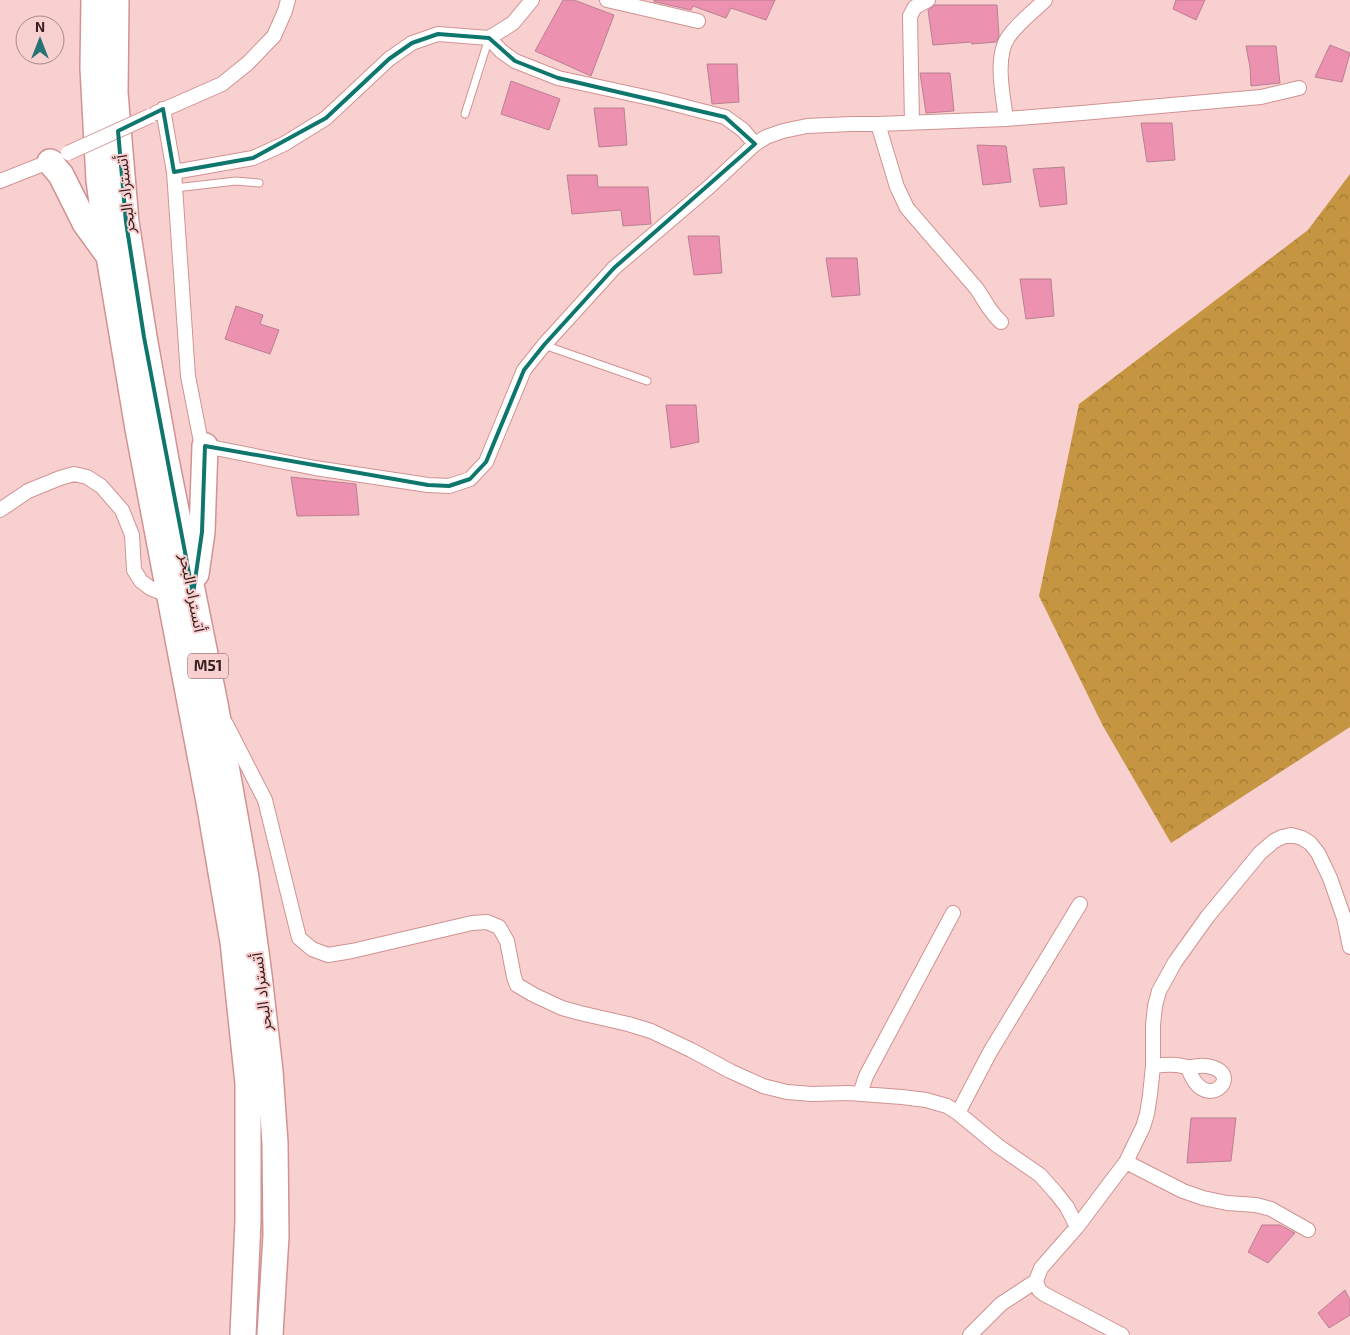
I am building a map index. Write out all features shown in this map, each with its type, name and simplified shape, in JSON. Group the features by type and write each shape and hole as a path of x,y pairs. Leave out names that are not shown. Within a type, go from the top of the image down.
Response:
{"highway":[{"name":"أتستراد البحر","path":"94,0 93,68 98,171 109,256 138,429 182,595 215,704 246,878 259,975 270,1070 275,1143 276,1236 270,1335"},
{"name":"أتستراد البحر","path":"116,0 115,93 126,222 166,460 209,802 233,942 248,1083 248,1220 243,1335"},
{"path":"59,157 61,175 85,223 109,256"},
{"path":"182,595 202,532 205,446"}],"street":[{"path":"0,181 59,157 222,84 248,63 274,36 288,0"},
{"path":"174,172 253,158 284,144 326,118 389,59 412,43 438,34 489,38 513,23 532,0"},
{"path":"607,0 698,21"},
{"path":"912,123 910,16 915,7 928,0"},
{"path":"1006,119 1000,74 1002,55 1008,38 1044,0"},
{"path":"489,38 501,52 515,61 558,78 659,100 725,117 743,130 755,144"},
{"path":"163,110 174,172 188,376 200,437 205,446 316,468 428,485 449,486 470,480 486,462 524,370 544,345 614,268 709,187 755,144 766,137 807,126 1006,119 1260,97 1299,88"},
{"path":"878,124 897,187 907,208 978,288 989,308 1001,322"},
{"path":"0,510 28,491 60,478 74,474 87,477 101,486 122,510 132,535 134,570 141,581 150,588 182,595"},
{"path":"215,704 264,800 299,938 312,949 328,955 463,925 487,922 499,927 507,941 514,977 518,985 562,1008 651,1031 763,1086 787,1092 860,1094 926,1100 947,1106 958,1112 998,1146 1040,1175 1067,1207 1077,1227"},
{"path":"1122,1335 1044,1294 1039,1290 1036,1281 1045,1263 1077,1227 1126,1162 1138,1138 1147,1114 1153,1066 1155,1006 1159,991 1174,962 1208,916 1260,853 1274,841 1291,835 1302,838 1310,843 1318,853 1330,878 1344,918 1350,947"},
{"path":"958,1112 990,1052 1080,904"},
{"path":"860,1094 866,1076 952,913"},
{"path":"1153,1066 1165,1064 1188,1067"},
{"path":"1126,1162 1183,1191 1203,1198 1271,1208 1308,1230"},
{"path":"970,1335 1002,1304 1036,1281"}],"lane":[{"path":"465,114 489,38"},
{"path":"175,188 236,181 259,183"},
{"path":"544,345 647,381"}],"highlighted area":[{"path":"438,34 489,38 515,61 558,78 725,117 755,144 614,268 544,345 524,370 486,462 470,479 449,486 428,485 205,446 202,532 193,594 144,337 126,222 118,131 163,109 174,172 253,158 326,118 389,59 412,43"}],"green space":[{"path":"1350,174 1350,727 1171,843 1103,726 1039,596 1079,404 1308,230"}],"building":[{"path":"563,0 574,0 614,15 591,76 535,51"},
{"path":"654,0 775,0 766,20 731,8 726,18 693,6 691,10 654,2"},
{"path":"1176,0 1205,0 1196,20 1173,9"},
{"path":"935,5 997,5 999,36 996,42 933,45 928,10"},
{"path":"1330,45 1350,53 1342,82 1315,77"},
{"path":"1246,46 1276,46 1280,83 1251,86"},
{"path":"707,64 737,64 739,102 712,104"},
{"path":"920,73 950,73 954,111 926,113"},
{"path":"511,81 560,99 549,130 501,114"},
{"path":"594,108 624,108 627,145 599,147"},
{"path":"1141,123 1172,123 1175,160 1147,162"},
{"path":"977,145 1006,146 1011,182 983,185"},
{"path":"1064,167 1067,204 1040,207 1033,169"},
{"path":"567,175 597,175 598,187 648,187 651,224 623,226 621,210 572,214"},
{"path":"688,236 719,236 722,273 694,275"},
{"path":"826,258 857,258 860,295 832,297"},
{"path":"1020,279 1051,279 1054,316 1026,319"},
{"path":"236,306 263,315 260,324 279,330 270,354 225,339"},
{"path":"666,405 696,405 699,442 671,448"},
{"path":"291,477 356,484 359,515 297,516"},
{"path":"1191,1118 1236,1118 1231,1161 1187,1163"},
{"path":"1262,1225 1280,1225 1295,1233 1268,1263 1248,1252"},
{"path":"1345,1290 1350,1300 1350,1315 1329,1328 1318,1313"}]}
